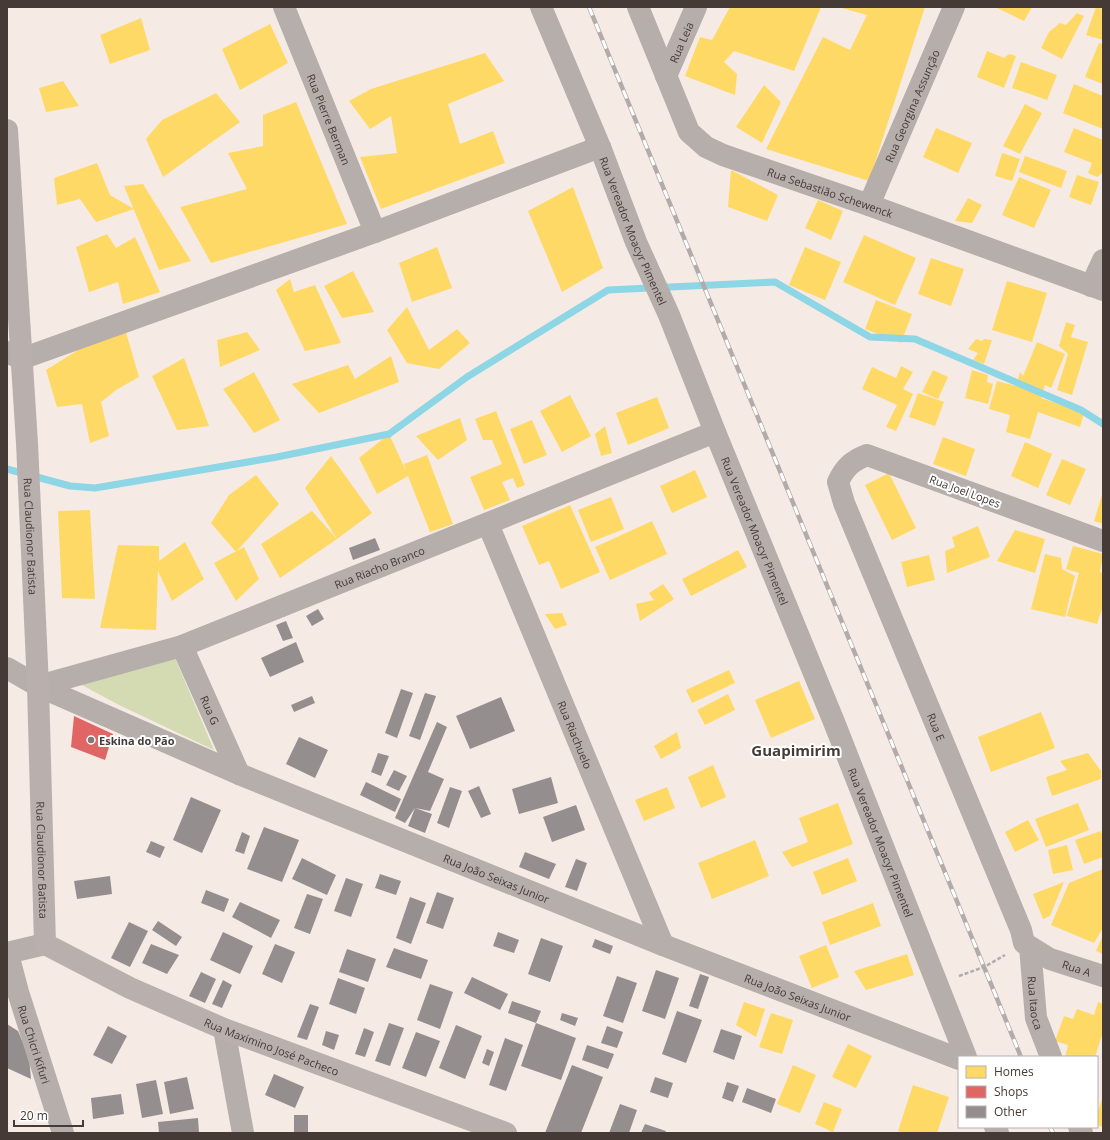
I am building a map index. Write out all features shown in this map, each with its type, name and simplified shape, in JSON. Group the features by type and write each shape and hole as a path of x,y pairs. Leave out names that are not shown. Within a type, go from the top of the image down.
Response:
{"main road":[{"name":"Rua Claudionor Batista","path":"7,130 14,356 27,443 38,686 45,944"},
{"name":"Rua Maximino José Pacheco","path":"45,944 130,988 224,1029 506,1133"}],"street":[{"name":"Rua Pierre Berman","path":"284,7 375,232"},
{"name":"Rua Vereador Moacyr Pimentel","path":"541,7 600,147 636,242 669,315 715,432 834,722 966,1056"},
{"name":"Rua Sebastião Schewenck","path":"638,7 689,132 706,147 723,155 869,205 1097,288"},
{"name":"Rua Leia","path":"666,76 696,7"},
{"name":"Rua Georgina Assunção","path":"869,205 954,7"},
{"path":"14,356 375,232 600,147"},
{"path":"1097,288 1103,260"},
{"name":"Rua Riacho Branco","path":"38,686 182,646 715,432"},
{"name":"Rua Joel Lopes","path":"838,482 844,468 857,459 867,455 1103,542"},
{"name":"Rua E","path":"838,482 844,503 1027,945"},
{"name":"Rua Riachuelo","path":"488,524 663,945"},
{"name":"Rua G","path":"182,646 239,774"},
{"name":"Rua João Seixas Junior","path":"7,668 38,686 239,774 663,945 958,1059"},
{"path":"7,954 45,944"},
{"name":"Rua A","path":"1027,945 1050,959 1103,976"},
{"name":"Rua Itaoca","path":"1027,945 1036,1018 1051,1056"},
{"name":"Rua Chicri Kifuri","path":"7,954 63,1133"},
{"path":"224,1029 243,1133"}],"path":[{"path":"937,983 984,967 1027,945"}],"green space":[{"path":"172,651 214,750 119,705 80,684"}],"building: Homes":[{"path":"730,7 821,7 794,71 734,51 724,62 737,74 735,95 685,76 700,37 712,40"},
{"path":"838,7 925,7 869,181 766,149 823,37 850,50 867,15"},
{"path":"995,7 1032,7 1024,21"},
{"path":"1096,7 1103,9 1103,40 1086,35"},
{"path":"1077,13 1084,16 1062,59 1041,48 1049,32 1060,23 1066,25"},
{"path":"141,18 150,50 110,64 100,35"},
{"path":"270,24 288,63 240,90 222,49"},
{"path":"1099,43 1103,44 1103,84 1085,77"},
{"path":"987,51 1004,58 1009,54 1016,56 1004,88 977,77"},
{"path":"485,53 504,81 448,104 460,144 493,131 505,163 381,209 360,157 397,153 391,116 370,129 349,101 371,89"},
{"path":"1021,62 1057,75 1047,100 1012,88"},
{"path":"63,81 79,106 46,112 39,88"},
{"path":"1074,84 1103,96 1103,129 1063,113"},
{"path":"764,85 781,102 762,143 736,127"},
{"path":"216,93 240,122 163,177 146,139 162,120"},
{"path":"296,102 347,224 211,263 180,207 247,189 228,153 263,146 263,115"},
{"path":"1025,104 1042,113 1020,154 1003,146"},
{"path":"936,128 972,143 958,173 923,157"},
{"path":"1074,128 1103,140 1103,172 1097,177 1088,173 1092,163 1064,152"},
{"path":"1002,153 1020,159 1012,181 995,176"},
{"path":"1025,156 1067,171 1061,188 1019,172"},
{"path":"97,163 110,195 134,209 96,222 80,199 57,205 54,178"},
{"path":"731,170 778,195 767,221 728,207"},
{"path":"1077,175 1099,182 1091,205 1069,197"},
{"path":"1019,177 1051,190 1034,228 1002,215"},
{"path":"143,184 191,261 159,270 124,186"},
{"path":"573,187 603,268 562,292 528,211"},
{"path":"968,198 982,205 972,223 955,221"},
{"path":"818,200 843,211 831,240 805,228"},
{"path":"107,234 116,248 135,237 160,292 123,304 118,282 89,292 76,247"},
{"path":"864,235 916,258 895,305 843,282"},
{"path":"437,247 452,288 412,302 399,263"},
{"path":"805,247 841,262 825,300 789,285"},
{"path":"931,258 964,269 951,306 918,294"},
{"path":"353,271 374,312 342,318 324,286"},
{"path":"290,279 294,292 315,285 341,343 305,351 276,290"},
{"path":"1007,281 1047,293 1032,342 992,330"},
{"path":"876,300 912,314 901,343 865,329"},
{"path":"407,307 429,350 457,329 470,343 439,369 407,363 387,330"},
{"path":"123,322 139,377 116,390 101,402 109,436 90,443 82,404 57,407 46,370"},
{"path":"1066,322 1075,325 1071,337 1088,342 1072,395 1057,390 1068,354 1059,346"},
{"path":"247,332 260,350 220,367 217,340"},
{"path":"976,339 982,341 984,339 992,340 984,364 973,360 978,353 968,349"},
{"path":"1037,342 1065,354 1051,388 1045,385 1041,398 1084,413 1080,427 1038,412 1030,439 1006,432 1010,415 989,409 997,381 1016,386 1020,372 1023,376"},
{"path":"391,356 399,382 319,413 292,384 348,365 355,379"},
{"path":"184,358 209,426 177,430 152,376"},
{"path":"901,366 913,372 903,389 913,394 896,431 886,427 897,405 862,389 872,367 896,378"},
{"path":"933,370 948,377 938,399 922,392"},
{"path":"972,370 988,375 987,382 993,384 988,404 965,398"},
{"path":"254,372 280,420 254,433 223,389"},
{"path":"918,393 944,402 935,426 909,417"},
{"path":"570,395 591,436 562,452 540,411"},
{"path":"657,397 669,428 628,445 616,413"},
{"path":"496,411 525,485 517,488 513,478 502,482 510,500 484,510 470,477 502,464 492,440 483,440 475,419"},
{"path":"460,418 467,440 438,460 416,436"},
{"path":"532,420 547,455 524,464 510,429"},
{"path":"605,426 612,453 601,456 595,434"},
{"path":"389,434 406,471 404,464 427,455 453,524 430,532 408,476 377,494 359,458"},
{"path":"943,437 975,449 966,476 933,464"},
{"path":"1025,442 1052,454 1038,488 1011,476"},
{"path":"331,456 372,513 337,539 305,488"},
{"path":"1062,459 1086,469 1070,505 1046,495"},
{"path":"695,470 707,497 672,513 660,486"},
{"path":"889,473 916,528 892,540 865,485"},
{"path":"256,475 279,504 236,552 211,523 229,495"},
{"path":"1103,491 1103,524 1094,521"},
{"path":"611,497 624,529 591,542 578,510"},
{"path":"570,505 600,572 561,589 549,561 539,565 522,526"},
{"path":"90,510 95,599 62,598 58,511"},
{"path":"312,511 337,539 280,578 261,544"},
{"path":"652,521 667,554 610,580 595,547"},
{"path":"978,526 990,557 947,573 945,551 955,547 952,537"},
{"path":"1015,530 1045,539 1035,573 997,561"},
{"path":"185,542 204,579 172,601 158,571 156,630 100,628 118,545 159,546 159,561"},
{"path":"1073,546 1103,554 1100,572 1103,573 1103,606 1097,624 1067,616 1079,573 1066,569"},
{"path":"244,547 259,579 236,601 214,563"},
{"path":"738,550 747,567 691,596 682,579"},
{"path":"1045,554 1061,558 1062,569 1075,576 1065,617 1031,609"},
{"path":"929,555 935,580 907,587 901,562"},
{"path":"663,584 674,599 640,621 636,604 654,600 649,593"},
{"path":"562,613 567,625 555,629 545,614"},
{"path":"729,670 735,683 692,703 686,690"},
{"path":"799,681 815,719 771,738 755,700"},
{"path":"728,694 735,710 705,725 697,710"},
{"path":"1041,712 1055,748 991,772 978,737"},
{"path":"677,732 681,748 661,759 654,746"},
{"path":"1088,753 1101,771 1101,779 1052,796 1046,777 1067,770 1060,761"},
{"path":"713,765 726,797 701,808 688,777"},
{"path":"667,787 675,808 644,821 635,800"},
{"path":"838,803 853,844 792,867 782,852 808,842 799,818"},
{"path":"1078,803 1089,830 1046,847 1035,819"},
{"path":"1028,820 1039,840 1015,852 1005,832"},
{"path":"1101,831 1103,837 1103,857 1084,864 1075,840"},
{"path":"755,840 769,876 712,899 698,863"},
{"path":"1067,845 1073,870 1053,874 1048,850"},
{"path":"848,858 857,881 822,895 813,872"},
{"path":"1103,869 1103,928 1094,943 1051,925 1069,883"},
{"path":"1064,882 1050,916 1043,919 1033,894"},
{"path":"873,903 881,926 830,945 822,922"},
{"path":"1103,935 1103,954 1096,951"},
{"path":"826,945 839,977 812,988 799,956"},
{"path":"907,954 914,975 866,990 854,971"},
{"path":"744,1002 765,1009 756,1037 736,1025"},
{"path":"1098,1002 1103,1004 1103,1032 1095,1056 1065,1056 1068,1045 1055,1041 1064,1016 1073,1019 1077,1009 1094,1015"},
{"path":"771,1013 793,1020 782,1054 759,1047"},
{"path":"848,1044 872,1056 856,1088 832,1077"},
{"path":"793,1065 816,1075 800,1113 777,1104"},
{"path":"913,1085 949,1097 937,1133 904,1133 898,1131"},
{"path":"1103,1096 1103,1127 1098,1125 1098,1111"},
{"path":"824,1102 842,1109 833,1132 815,1124"}],"building: Shops":[{"name":"Eskina do Pão","path":"74,716 113,734 105,760 71,747"}],"building: Other":[{"path":"375,538 380,550 353,560 349,548"},
{"path":"318,609 324,619 312,626 306,616"},
{"path":"286,621 293,638 283,641 276,625"},
{"path":"296,642 304,662 270,677 261,658"},
{"path":"401,689 413,693 397,738 385,733"},
{"path":"425,693 436,696 420,740 409,736"},
{"path":"312,696 315,703 294,712 291,705"},
{"path":"501,697 515,731 470,749 456,716"},
{"path":"437,722 447,727 428,772 444,779 430,811 415,808 405,823 395,818"},
{"path":"299,737 328,750 315,778 286,764"},
{"path":"378,753 389,756 381,776 371,772"},
{"path":"394,770 407,776 399,791 386,785"},
{"path":"551,777 558,803 519,814 512,789"},
{"path":"366,782 401,799 395,812 360,795"},
{"path":"479,786 491,814 481,818 468,791"},
{"path":"450,787 462,791 449,828 437,823"},
{"path":"191,797 221,810 202,853 173,840"},
{"path":"576,805 585,830 552,842 543,817"},
{"path":"415,808 432,814 425,833 408,826"},
{"path":"264,827 299,840 282,882 247,869"},
{"path":"242,832 250,836 244,854 235,851"},
{"path":"151,841 165,847 160,858 146,852"},
{"path":"525,852 556,864 549,879 519,867"},
{"path":"302,858 336,875 327,895 292,879"},
{"path":"576,859 587,863 577,891 565,887"},
{"path":"380,874 401,881 396,895 375,888"},
{"path":"110,876 112,894 77,899 74,881"},
{"path":"346,878 363,884 351,917 334,911"},
{"path":"206,890 229,899 224,912 201,903"},
{"path":"437,892 454,898 443,929 426,923"},
{"path":"307,894 323,899 310,934 294,928"},
{"path":"410,897 426,903 411,944 396,938"},
{"path":"240,902 280,920 271,938 232,917"},
{"path":"158,921 182,937 176,946 152,930"},
{"path":"129,922 148,931 130,967 111,958"},
{"path":"223,932 253,946 240,974 210,960"},
{"path":"498,932 519,940 514,953 493,946"},
{"path":"541,938 563,946 550,982 528,974"},
{"path":"595,939 613,946 610,954 592,947"},
{"path":"151,944 179,955 167,974 142,963"},
{"path":"275,944 295,952 282,983 262,974"},
{"path":"394,948 428,960 421,979 386,967"},
{"path":"347,949 376,959 368,982 339,972"},
{"path":"656,970 679,978 665,1019 642,1011"},
{"path":"201,972 216,979 205,1003 189,996"},
{"path":"700,974 709,977 698,1009 689,1006"},
{"path":"617,976 637,983 623,1023 603,1016"},
{"path":"472,977 508,994 500,1010 464,993"},
{"path":"338,978 365,988 356,1014 329,1004"},
{"path":"223,980 232,985 222,1008 212,1004"},
{"path":"430,984 453,992 440,1029 417,1020"},
{"path":"512,1001 541,1011 536,1023 508,1013"},
{"path":"310,1004 319,1007 307,1040 297,1037"},
{"path":"677,1011 702,1020 686,1063 662,1054"},
{"path":"562,1013 578,1018 575,1026 560,1020"},
{"path":"389,1023 404,1028 390,1066 375,1061"},
{"path":"536,1023 576,1038 561,1080 521,1066"},
{"path":"7,1024 18,1031 29,1057 31,1079 7,1068"},
{"path":"456,1025 482,1036 465,1079 439,1068"},
{"path":"108,1026 127,1036 112,1064 93,1055"},
{"path":"607,1026 623,1032 617,1048 601,1043"},
{"path":"364,1028 374,1032 365,1057 355,1054"},
{"path":"721,1029 742,1036 734,1060 713,1052"},
{"path":"326,1031 339,1035 334,1050 322,1045"},
{"path":"416,1032 440,1041 426,1077 402,1068"},
{"path":"505,1038 523,1045 506,1091 489,1085"},
{"path":"587,1045 614,1054 608,1069 582,1060"},
{"path":"487,1049 494,1052 489,1066 482,1063"},
{"path":"572,1065 603,1077 581,1133 545,1133"},
{"path":"274,1074 304,1087 295,1108 265,1095"},
{"path":"187,1077 194,1109 170,1114 164,1082"},
{"path":"655,1077 673,1083 668,1098 650,1092"},
{"path":"156,1080 163,1114 142,1118 136,1084"},
{"path":"727,1082 739,1086 733,1102 722,1098"},
{"path":"747,1088 776,1099 771,1113 742,1102"},
{"path":"121,1094 124,1114 93,1119 91,1098"},
{"path":"620,1104 637,1110 629,1133 609,1133"},
{"path":"294,1115 308,1115 308,1133 294,1133"},
{"path":"198,1118 199,1133 159,1133 158,1122"},
{"path":"645,1124 666,1131 665,1133 641,1133"}],"waterway":[{"path":"7,469 70,486 95,488 277,457 389,434 467,377 608,290 775,282 870,337 915,339 1081,410 1103,424"}],"railway":[{"path":"589,7 1021,1056"},
{"path":"1050,1128 1053,1133"}],"place":[{"name":"Eskina do Pão","path":"91,740"}],"district":[{"name":"Guapimirim","path":"796,750"}]}
